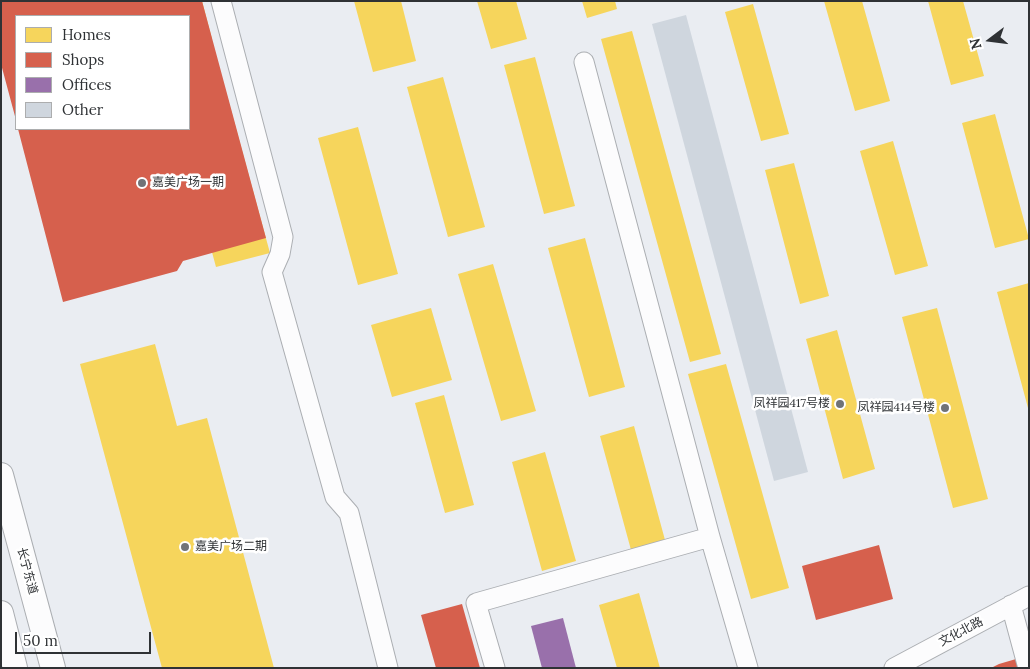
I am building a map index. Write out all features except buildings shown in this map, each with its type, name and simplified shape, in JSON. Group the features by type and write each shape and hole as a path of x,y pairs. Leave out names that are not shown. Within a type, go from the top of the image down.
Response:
{"main road":[{"name":"长宁东道","path":"1,475 53,668"},
{"path":"1,613 16,668"}],"street":[{"path":"221,1 283,237 280,254 272,272 335,497 349,513 388,668"},
{"path":"584,62 710,537 748,668"},
{"path":"495,668 476,603 710,537"},
{"name":"文化北路","path":"894,668 1029,596"},
{"path":"1011,605 1028,668"}],"place":[{"name":"嘉美广场一期","path":"142,183"},
{"name":"凤祥园417号楼","path":"840,404"},
{"name":"凤祥园414号楼","path":"945,408"},
{"name":"嘉美广场二期","path":"185,547"}]}
